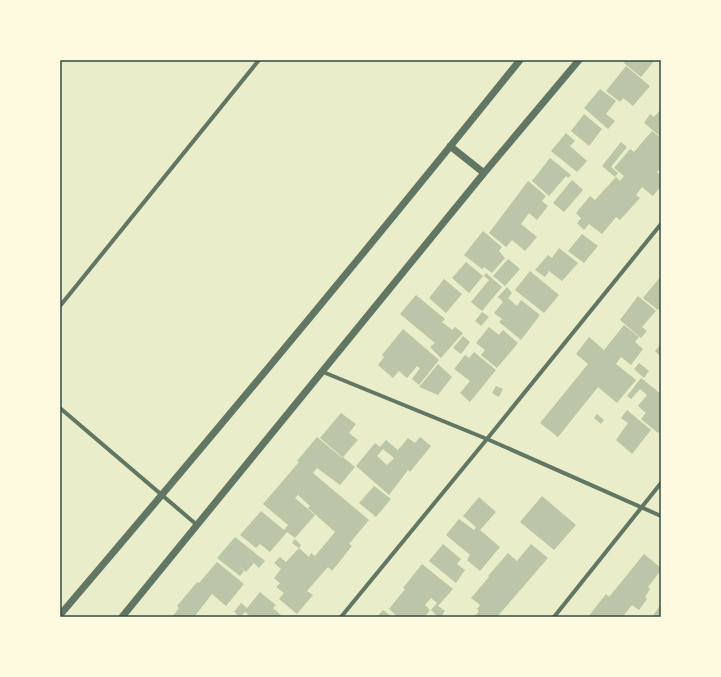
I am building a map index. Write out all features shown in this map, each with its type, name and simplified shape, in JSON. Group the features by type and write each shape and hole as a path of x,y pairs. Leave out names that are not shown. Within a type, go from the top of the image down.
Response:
{"street":[{"path":"60,306 260,60"},
{"path":"60,614 161,495 520,60"},
{"path":"122,617 579,60"},
{"path":"450,146 484,174"},
{"path":"340,617 487,439 661,224"},
{"path":"323,372 487,439 661,516"},
{"path":"60,408 197,525"},
{"path":"554,617 661,484"}],"building":[{"path":"626,60 655,60 641,77 624,63"},
{"path":"626,66 650,86 633,106 623,98 620,102 606,91"},
{"path":"600,89 616,101 606,114 615,121 608,129 584,108"},
{"path":"661,109 661,137 644,123 650,114 654,117"},
{"path":"584,114 602,129 589,146 571,131"},
{"path":"652,131 661,138 661,167 657,172 661,176 661,186 653,196 642,187 636,195 640,198 620,220 616,217 602,234 589,224 584,230 577,223 581,218 576,213 590,196 595,200 616,177 620,181 624,176 614,168 630,149 634,152"},
{"path":"566,133 575,141 570,146 587,161 577,172 551,151"},
{"path":"621,142 627,147 611,167 618,173 615,177 602,166"},
{"path":"550,158 571,175 568,178 566,176 549,196 532,181"},
{"path":"572,180 583,190 564,212 553,203"},
{"path":"528,181 546,196 542,201 548,206 537,220 529,213 521,224 537,237 525,251 512,240 506,247 489,233"},
{"path":"483,231 502,247 499,251 505,258 492,273 484,267 482,269 464,255"},
{"path":"582,234 598,246 584,263 568,251"},
{"path":"559,248 578,263 562,281 549,271 545,277 535,270 548,255 552,258"},
{"path":"508,259 520,269 505,286 493,276"},
{"path":"466,262 483,276 469,293 452,278"},
{"path":"530,271 559,295 544,313 515,290"},
{"path":"486,273 502,287 482,311 471,302 489,280 484,276"},
{"path":"661,276 661,307 658,310 643,298"},
{"path":"444,279 462,294 446,313 429,298"},
{"path":"507,287 512,293 508,298 517,306 521,300 540,315 521,340 499,322 502,319 494,313 503,302 498,297"},
{"path":"416,295 445,319 442,322 452,330 455,327 463,333 441,358 430,347 435,343 400,314"},
{"path":"638,296 656,311 642,327 647,331 641,338 620,320"},
{"path":"482,312 489,317 481,326 475,321"},
{"path":"624,325 639,337 635,342 643,349 631,365 621,357 616,364 636,380 617,403 598,387 558,437 540,423 588,364 576,354 589,337 604,350"},
{"path":"489,327 499,335 503,330 518,343 497,368 481,355 485,350 476,343"},
{"path":"403,329 439,360 419,385 412,379 420,368 417,366 407,378 399,371 393,378 378,365 384,357 382,355"},
{"path":"463,336 470,342 461,354 453,348"},
{"path":"661,344 661,357 655,351"},
{"path":"474,352 496,370 470,402 460,393 470,381 454,369 465,355 469,358"},
{"path":"639,363 649,371 644,378 634,369"},
{"path":"438,364 452,377 438,395 419,387"},
{"path":"641,378 661,394 661,430 658,433 641,419 646,413 638,406 647,395 640,389 631,399 627,396"},
{"path":"496,386 503,389 499,397 492,393"},
{"path":"627,410 651,430 632,454 616,440 628,423 621,418"},
{"path":"341,413 356,424 349,433 358,440 343,457 355,467 340,485 317,468 313,473 369,520 349,544 352,546 332,571 328,567 307,591 313,595 297,614 279,599 284,593 276,587 280,583 274,578 281,569 274,563 280,557 286,562 299,548 309,557 311,553 315,556 335,532 308,508 310,506 298,495 295,498 315,515 295,538 287,532 270,552 260,544 256,548 240,535 261,511 284,530 288,525 263,504 299,462 297,461 317,437 342,458 320,438"},
{"path":"597,414 604,420 601,424 594,418"},
{"path":"420,437 431,446 410,472 408,470 389,495 356,466 375,443 380,447 386,440 398,450 408,438 415,443","holes":["383,449 394,458 387,465 377,456"]},
{"path":"374,486 391,499 376,517 359,503"},
{"path":"542,496 576,525 554,550 520,522"},
{"path":"479,497 496,512 480,530 500,547 480,571 467,560 470,555 446,535 459,519 474,530 476,527 463,516"},
{"path":"235,537 265,561 259,568 254,563 246,572 238,565 244,571 240,576 217,558"},
{"path":"295,539 301,545 299,548 292,543"},
{"path":"443,544 461,559 457,564 465,570 456,583 429,561"},
{"path":"531,544 548,558 497,617 474,617 479,611 477,609 480,605 471,598 489,577 488,576 508,553 517,561"},
{"path":"644,554 661,568 661,570 648,587 650,589 645,597 647,599 639,610 632,605 624,615 627,617 588,617 606,594 609,597"},
{"path":"217,562 244,584 226,606 212,594 194,617 172,617 179,608 177,606 197,582 199,583"},
{"path":"422,564 453,589 438,606 445,611 441,617 438,617 431,610 437,603 431,598 425,605 430,610 424,617 398,617 389,609"},
{"path":"260,592 276,605 273,608 283,617 251,617 245,612 240,617 234,612 241,603 247,608"},
{"path":"661,604 661,617 652,617"},
{"path":"383,610 392,617 377,617"}]}
